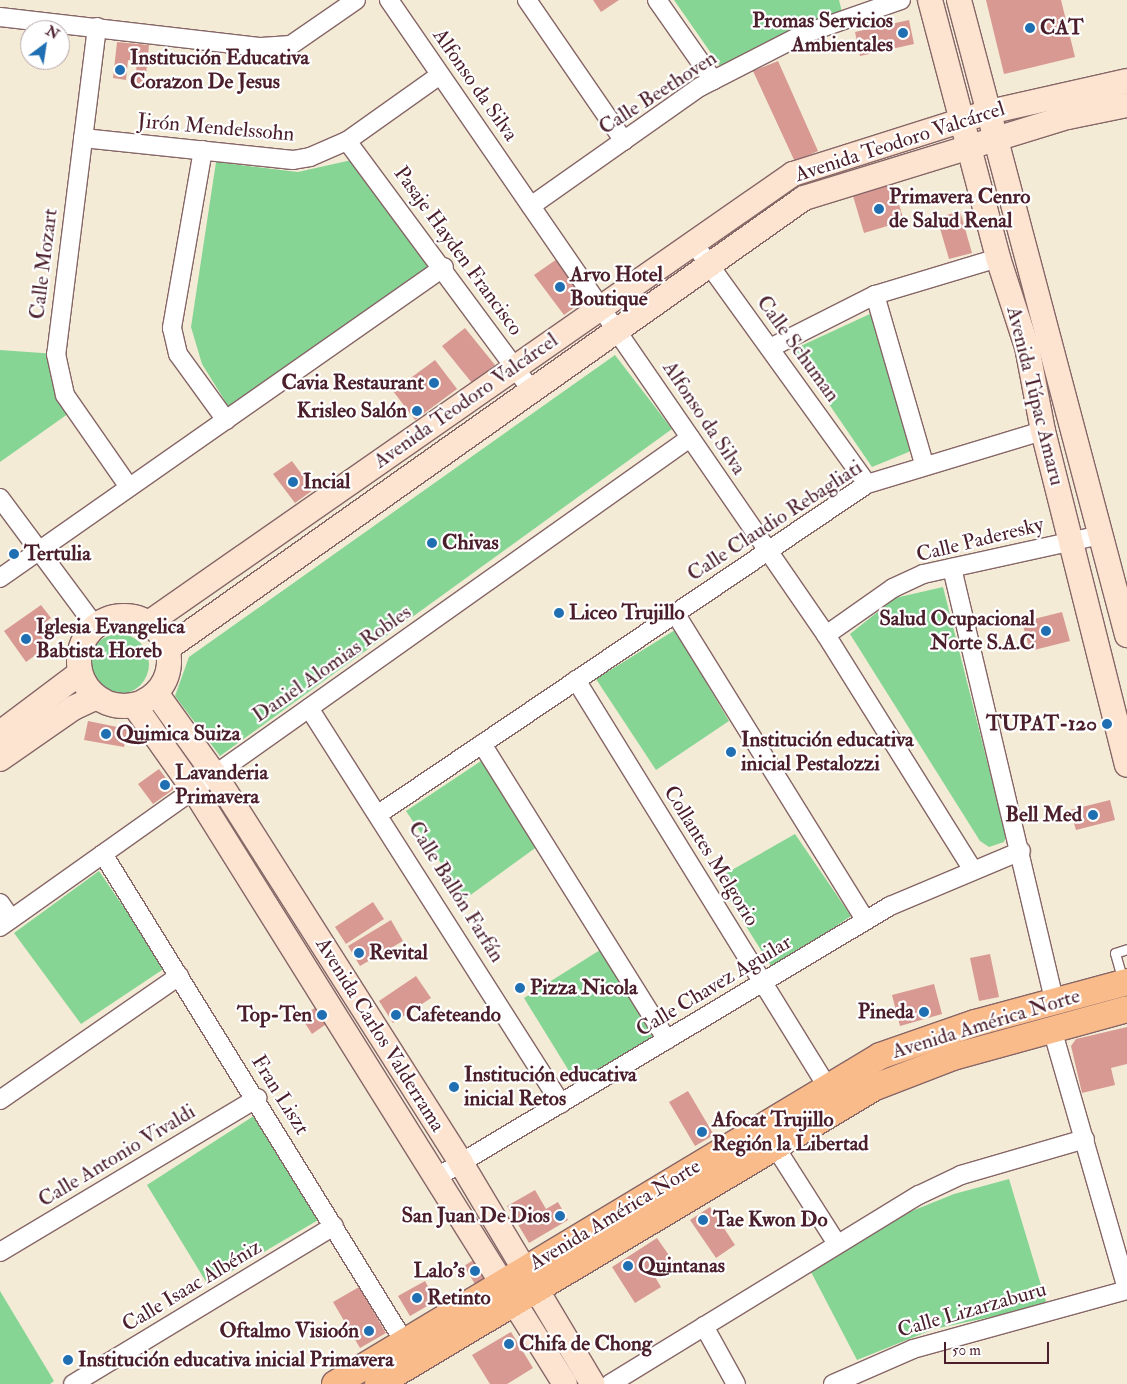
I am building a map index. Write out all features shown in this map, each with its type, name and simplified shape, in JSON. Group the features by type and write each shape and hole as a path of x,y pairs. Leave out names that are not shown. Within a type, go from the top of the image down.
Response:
{"main road":[{"name":"Avenida América Norte","path":"334,1384 411,1351 930,1036 1054,1001 1126,986"},
{"name":"Avenida América Norte","path":"532,1278 774,1144 833,1096 916,1069 1127,1009"},
{"name":"Avenida América Norte","path":"378,1384 411,1351"}],"street":[{"name":"Alfonso da Silva","path":"389,0 826,635 972,868"},
{"path":"527,0 624,140"},
{"path":"657,0 713,80"},
{"name":"Calle Beethoven","path":"531,206 713,80 801,35 901,0"},
{"name":"Avenida Túpac Amaru","path":"930,0 998,258 1027,347 1043,431 1127,765"},
{"name":"Avenida Túpac Amaru","path":"959,0 1127,636"},
{"path":"0,17 261,47 291,45 346,3"},
{"name":"Calle Mozart","path":"97,27 56,354 65,395 130,487"},
{"name":"Jirón Mendelssohn","path":"83,138 293,160 347,141 440,75"},
{"name":"Avenida Teodoro Valcárcel","path":"150,622 286,530 692,241 793,174 962,119 1127,81"},
{"name":"Avenida Teodoro Valcárcel","path":"168,648 616,329 804,198 969,146 1127,105"},
{"name":"Pasaje Hayden Francisco","path":"347,141 444,267 531,390"},
{"path":"202,150 172,328 182,362 226,420"},
{"name":"Calle Schuman","path":"692,241 867,484"},
{"path":"770,348 875,295 998,258"},
{"path":"0,578 444,267"},
{"path":"875,295 924,464"},
{"name":"Calle Claudio Rebagliati","path":"380,813 867,484 924,464 1043,431"},
{"name":"Daniel Alomias Robles","path":"6,923 690,438"},
{"path":"0,498 95,626"},
{"path":"286,530 303,552"},
{"name":"Calle Paderesky","path":"826,635 893,588 952,568 1100,535"},
{"path":"952,568 1021,851 1054,1001"},
{"path":"675,613 866,921"},
{"path":"122,615 150,622 168,648 168,672 156,693 134,705 122,706 97,697 80,673 81,647 95,626 122,615"},
{"path":"0,733 80,673"},
{"name":"Collantes Melgorio","path":"576,680 833,1096"},
{"name":"Avenida Carlos Valderrama","path":"156,693 215,775 461,1162 532,1278 593,1384"},
{"path":"0,759 73,708 97,697"},
{"name":"Avenida Carlos Valderrama","path":"134,705 194,790 439,1176 565,1384"},
{"name":"Calle Ballón Farfán","path":"309,708 380,813 561,1103"},
{"path":"482,744 666,1040"},
{"name":"Calle Chavez Aguilar","path":"439,1176 866,921 972,868 1021,851"},
{"name":"Fran Liszt","path":"103,854 257,1098 411,1351"},
{"path":"0,903 6,923"},
{"path":"0,1100 179,976"},
{"path":"1052,1029 1127,1289"},
{"name":"Calle Antonio Vivaldi","path":"0,1252 257,1098"},
{"path":"610,1384 837,1244 961,1175 1084,1139"},
{"path":"774,1144 837,1244"},
{"name":"Calle Isaac Albéniz","path":"74,1384 334,1226"},
{"name":"Calle Lizarzaburu","path":"832,1384 912,1349 1127,1289"},
{"path":"704,1326 736,1384"}],"lane":[{"path":"1126,986 1115,953 1127,949"}],"green space":[{"path":"674,0 839,0 843,16 801,35 774,39 720,66"},
{"path":"356,159 432,269 230,409 202,364 191,327 216,162 298,172"},
{"path":"872,313 911,451 872,467 792,350"},
{"path":"0,350 56,354 72,411 0,462"},
{"name":"Chivas","path":"615,355 672,429 220,756 175,696 189,657"},
{"path":"943,587 1006,836 1004,842 989,847 980,841 850,634 895,598"},
{"path":"675,630 729,721 656,770 596,679"},
{"path":"119,634 136,639 144,647 149,664 144,681 136,689 119,694 102,689 94,681 89,664 94,647 102,639"},
{"path":"481,761 538,846 465,899 406,811"},
{"path":"795,834 851,916 773,969 716,879"},
{"path":"99,871 165,968 81,1024 14,933"},
{"path":"600,950 655,1038 577,1084 524,998"},
{"path":"260,1112 325,1216 208,1285 147,1185"},
{"path":"1009,1179 1047,1305 934,1329 857,1360 810,1270 897,1217 954,1194"},
{"path":"0,1291 54,1381 50,1384 0,1384"}],"building":[{"path":"593,0 619,0 601,12"},
{"name":"CAT","path":"986,0 1061,0 1075,57 1004,74"},
{"path":"909,20 914,44 860,56 855,32"},
{"name":"Institución Educativa Corazon De Jesus","path":"117,42 149,45 145,84 135,83 137,61 128,60 126,80 113,78"},
{"path":"778,61 818,151 795,162 753,71"},
{"name":"Primavera Cenro de Salud Renal","path":"893,184 904,221 864,233 853,196"},
{"path":"960,211 972,253 949,259 937,218"},
{"name":"Arvo Hotel Boutique","path":"557,259 586,299 564,315 534,275"},
{"path":"465,328 495,365 472,383 442,346"},
{"path":"435,360 457,389 415,420 393,391"},
{"name":"Incial","path":"292,461 313,490 295,503 273,474"},
{"name":"Iglesia Evangelica Babtista Horeb","path":"41,605 51,618 36,629 48,646 26,662 4,631"},
{"name":"Salud Ocupacional Norte S.A.C","path":"1062,612 1070,641 1030,651 1022,622"},
{"name":"Quimica Suiza","path":"88,721 127,729 124,747 84,740"},
{"path":"159,769 174,789 153,804 138,784"},
{"name":"Bell Med","path":"1110,800 1115,820 1076,830 1070,810"},
{"path":"373,902 384,919 346,944 335,927"},
{"path":"391,920 403,941 360,966 348,946"},
{"path":"990,954 999,997 979,1001 970,958"},
{"path":"416,976 431,998 393,1023 379,1001"},
{"path":"934,984 942,1014 900,1026 892,995"},
{"path":"321,1004 332,1020 312,1034 301,1017"},
{"path":"1127,1027 1127,1064 1111,1068 1115,1085 1082,1093 1071,1046 1076,1039"},
{"path":"688,1091 714,1135 695,1146 669,1102"},
{"path":"535,1190 546,1209 558,1202 568,1220 529,1243 507,1206"},
{"path":"710,1207 735,1245 716,1258 690,1220"},
{"path":"657,1238 675,1264 655,1277 661,1287 635,1303 612,1267"},
{"name":"Lalo's","path":"475,1259 487,1277 475,1284 464,1266"},
{"name":"Retinto","path":"425,1281 436,1301 410,1316 398,1296"},
{"path":"359,1287 386,1333 360,1348 333,1302"},
{"path":"511,1332 533,1368 507,1384 490,1384 472,1355"}],"place":[{"name":"CAT","path":"1030,28"},
{"name":"Promas Servicios Ambientales","path":"903,33"},
{"name":"Institución Educativa Corazon De Jesus","path":"120,70"},
{"name":"Primavera Cenro de Salud Renal","path":"879,209"},
{"name":"Arvo Hotel Boutique","path":"560,287"},
{"name":"Cavia Restaurant","path":"434,383"},
{"name":"Krisleo Salón","path":"417,411"},
{"name":"Incial","path":"293,482"},
{"name":"Chivas","path":"432,543"},
{"name":"Tertulia","path":"14,554"},
{"name":"Liceo Trujillo","path":"559,613"},
{"name":"Salud Ocupacional Norte S.A.C","path":"1046,631"},
{"name":"Iglesia Evangelica Babtista Horeb","path":"26,639"},
{"name":"TUPAT-120","path":"1107,724"},
{"name":"Quimica Suiza","path":"106,734"},
{"name":"Institución educativa inicial Pestalozzi","path":"731,752"},
{"name":"Lavanderia Primavera","path":"165,785"},
{"name":"Bell Med","path":"1093,815"},
{"name":"Revital","path":"359,953"},
{"name":"Pizza Nicola","path":"520,988"},
{"name":"Pineda","path":"924,1012"},
{"name":"Top-Ten","path":"322,1015"},
{"name":"Cafeteando","path":"396,1015"},
{"name":"Institución educativa inicial Retos","path":"454,1087"},
{"name":"Afocat Trujillo Región la Libertad","path":"702,1132"},
{"name":"San Juan De Dios","path":"560,1216"},
{"name":"Tae Kwon Do","path":"703,1220"},
{"name":"Quintanas","path":"628,1266"},
{"name":"Lalo's","path":"475,1271"},
{"name":"Retinto","path":"417,1298"},
{"name":"Oftalmo Visioón","path":"369,1331"},
{"name":"Chifa de Chong","path":"509,1344"},
{"name":"Institución educativa inicial Primavera","path":"68,1360"}]}
